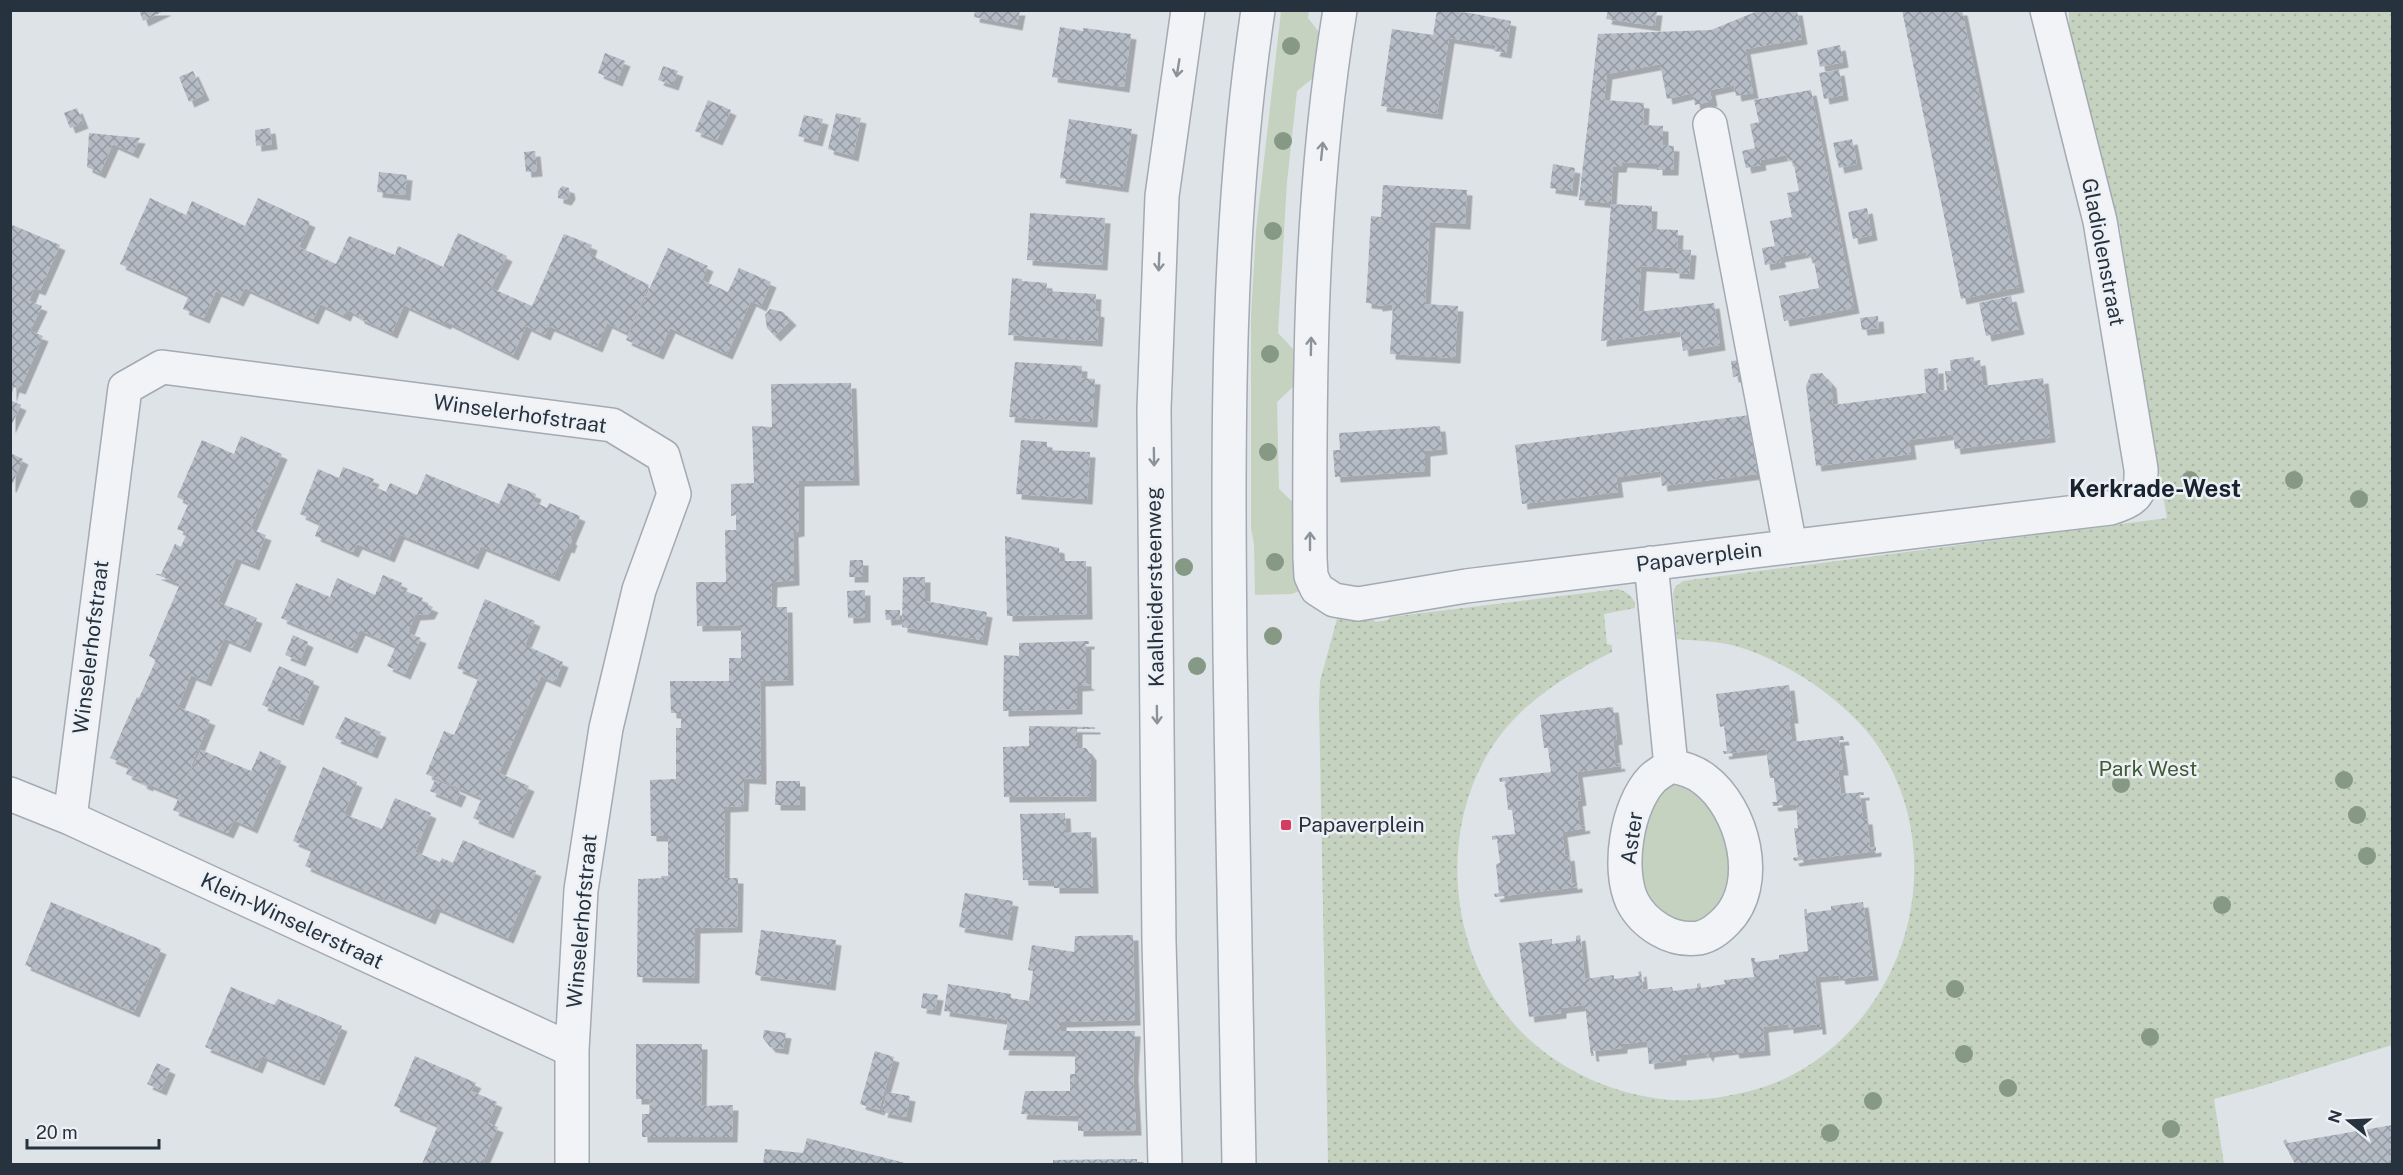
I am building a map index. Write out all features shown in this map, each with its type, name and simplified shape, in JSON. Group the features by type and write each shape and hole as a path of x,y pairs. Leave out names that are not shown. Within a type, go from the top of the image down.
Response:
{"street":[{"name":"Kaalheidersteenweg","path":"1165,1164 1159,942 1154,409 1162,196 1188,10"},
{"path":"1239,1164 1227,468 1233,263 1241,159 1258,10"},
{"name":"Papaverplein","path":"1340,10 1321,158 1312,291 1309,425 1310,558 1311,576 1317,589 1324,595 1344,603 1358,604 1467,586 2110,508 2125,503 2137,495"},
{"name":"Gladiolenstraat","path":"2047,10 2100,221 2141,469 2142,485 2137,495"},
{"name":"Papaverplein","path":"1710,124 1790,546"},
{"name":"Winselerhofstraat","path":"70,818 125,388 162,367 612,425 663,456 674,494 639,590 606,728 581,890 572,1050 572,1164"},
{"path":"1652,563 1671,766"},
{"name":"Aster","path":"1671,766 1687,769 1704,778 1724,799 1739,830 1743,850 1744,885 1737,907 1721,926 1701,938 1679,938 1654,927 1631,899 1628,884 1626,857 1628,837 1636,804 1652,780 1671,766"},
{"name":"Klein-Winselerstraat","path":"10,795 70,818 572,1050"}],"green space":[{"path":"1281,11 1309,11 1308,18 1322,36 1317,75 1297,91 1287,182 1278,333 1296,352 1295,385 1277,402 1279,489 1297,506 1302,590 1292,594 1255,595 1254,544 1251,528 1251,315 1256,230"},
{"name":"Park West","path":"2069,11 2392,11 2392,1045 2214,1099 2224,1164 1328,1164 1319,704 1320,681 1337,619 1372,619 1376,622 1388,620 1390,617 1618,589 1627,593 1634,601 1635,608 1604,614 1607,644 1612,645 1612,652 1575,672 1542,695 1520,713 1494,744 1475,778 1463,816 1458,855 1459,895 1466,934 1479,971 1499,1005 1513,1023 1529,1039 1564,1066 1605,1085 1661,1099 1699,1100 1750,1091 1783,1080 1826,1053 1852,1029 1885,984 1900,949 1910,911 1914,873 1912,834 1903,797 1887,762 1865,729 1852,715 1823,691 1791,670 1757,653 1732,645 1677,639 1673,593 1675,587 1683,581 2167,518 2119,238 2121,233 2069,32"},
{"path":"1674,783 1681,783 1711,800 1727,839 1732,882 1715,914 1690,926 1651,910 1638,871 1640,834 1655,792"}],"building":[{"path":"139,10 166,10 143,21"},
{"path":"975,10 1020,10 1017,25 974,17"},
{"path":"1437,10 1470,13 1511,21 1506,53 1494,51 1496,45 1449,38 1437,114 1381,106 1392,29 1433,35"},
{"path":"1608,10 1657,10 1655,26 1606,19"},
{"path":"1760,10 1797,10 1802,39 1745,49 1753,93 1736,96 1734,85 1710,90 1712,101 1695,105 1693,93 1667,99 1660,64 1607,74 1604,100 1644,103 1643,125 1663,126 1663,145 1674,146 1673,170 1657,170 1657,164 1622,162 1621,167 1613,167 1611,203 1579,200 1598,34 1711,30"},
{"path":"1902,10 1962,10 2019,287 1961,299"},
{"path":"1060,27 1131,34 1124,87 1052,77"},
{"path":"1840,45 1843,62 1820,67 1817,50"},
{"path":"605,53 625,61 617,81 598,73"},
{"path":"663,66 678,71 673,85 658,80"},
{"path":"1839,70 1843,95 1824,99 1819,73"},
{"path":"193,71 204,95 189,102 179,77"},
{"path":"1811,90 1854,308 1784,321 1779,296 1819,288 1813,256 1807,258 1806,252 1779,257 1781,262 1765,265 1762,248 1775,246 1770,221 1792,217 1787,193 1799,191 1793,160 1788,161 1786,155 1760,160 1761,165 1746,168 1742,151 1755,148 1750,124 1759,122 1754,100"},
{"path":"708,100 731,110 717,140 695,131"},
{"path":"77,108 83,123 70,128 64,113"},
{"path":"836,113 861,118 853,156 828,149"},
{"path":"804,115 823,119 817,141 798,136"},
{"path":"1069,119 1132,129 1123,187 1060,178"},
{"path":"270,128 272,144 256,146 255,130"},
{"path":"89,133 140,138 133,153 113,144 100,173 87,167"},
{"path":"1852,139 1857,164 1839,168 1833,143"},
{"path":"535,151 537,171 526,172 524,152"},
{"path":"1553,164 1575,168 1572,191 1550,188"},
{"path":"379,172 407,175 405,195 377,192"},
{"path":"1383,185 1467,190 1465,224 1430,222 1425,304 1458,306 1455,358 1390,354 1393,304 1377,306 1377,304 1366,303 1371,216 1381,217"},
{"path":"562,186 569,188 570,194 566,200 558,198 558,191"},
{"path":"150,198 186,215 192,201 245,226 258,198 310,222 299,247 336,264 349,236 395,255 398,246 443,267 458,233 507,256 491,288 532,306 564,234 592,245 589,254 649,285 628,333 607,323 597,347 549,326 545,335 526,326 513,355 447,322 445,324 404,305 392,333 359,318 348,310 345,316 320,304 313,319 245,288 238,301 216,291 204,318 183,309 189,295 120,264"},
{"path":"1611,204 1652,206 1651,229 1678,230 1677,249 1691,250 1689,274 1674,273 1674,268 1641,266 1638,312 1714,303 1720,345 1683,351 1680,331 1601,341"},
{"path":"1867,208 1872,235 1853,239 1848,212"},
{"path":"1030,213 1105,218 1102,265 1027,260"},
{"path":"10,224 60,245 40,290 34,288 29,301 42,306 30,331 43,336 20,389 14,387 11,397"},
{"path":"668,248 708,266 702,280 728,292 739,268 771,282 761,306 751,301 727,354 670,328 658,354 626,340"},
{"path":"1012,278 1047,283 1046,291 1096,294 1095,311 1099,312 1097,341 1008,335"},
{"path":"2011,296 2019,329 1986,336 1979,303"},
{"path":"770,309 783,312 791,320 775,336 767,328 765,315"},
{"path":"1878,316 1879,328 1862,330 1860,318"},
{"path":"1974,357 1974,361 1980,360 1983,386 2043,378 2050,437 1955,449 1953,434 1909,440 1911,454 1816,466 1806,386 1811,374 1822,373 1831,383 1833,405 1926,393 1924,369 1938,368 1939,391 1947,390 1945,371 1951,371 1950,360"},
{"path":"1742,360 1744,375 1733,377 1731,361"},
{"path":"1015,362 1082,366 1081,378 1095,379 1092,422 1009,417"},
{"path":"851,383 854,480 799,481 799,531 793,532 794,580 772,582 771,607 787,607 788,680 760,681 761,779 744,778 743,806 725,807 724,878 738,878 737,927 695,928 694,978 637,977 638,879 668,876 668,836 651,836 650,780 676,779 676,728 681,728 681,713 671,713 670,681 729,681 729,658 741,658 741,625 697,626 696,582 726,582 725,530 736,530 736,515 731,516 731,484 754,483 752,426 772,427 771,384"},
{"path":"10,400 21,405 10,428"},
{"path":"1750,415 1757,474 1662,486 1660,471 1616,477 1618,492 1522,504 1515,445"},
{"path":"1440,426 1442,449 1425,451 1425,471 1335,477 1333,450 1340,450 1339,433"},
{"path":"241,436 282,454 250,529 266,535 254,565 236,558 218,602 257,618 245,647 224,638 206,681 191,675 178,707 210,720 181,791 201,750 251,771 260,751 281,761 252,828 234,820 228,833 173,810 179,797 141,783 142,781 126,774 129,766 110,758 156,660 149,656 180,584 155,574 161,574 175,544 181,547 187,533 177,529 189,503 177,497 202,440 234,454"},
{"path":"1021,440 1047,442 1047,450 1090,452 1087,499 1016,494"},
{"path":"10,453 23,459 11,487 10,487"},
{"path":"343,467 374,479 371,485 386,492 390,483 417,495 426,474 499,504 508,483 536,494 533,501 547,508 549,503 580,516 570,539 572,540 569,548 566,547 554,576 481,546 473,564 399,534 389,557 357,544 353,552 315,536 320,523 300,514 318,469 339,478"},
{"path":"1005,536 1059,548 1060,561 1086,561 1087,614 1007,616"},
{"path":"850,560 863,560 863,577 849,577"},
{"path":"383,575 402,583 400,589 423,598 421,602 433,607 429,614 415,615 408,633 421,638 405,674 387,666 396,646 360,630 352,648 281,618 296,583 330,597 337,578 375,595"},
{"path":"903,577 925,577 925,601 987,612 982,640 902,627"},
{"path":"865,590 865,617 848,618 847,591"},
{"path":"485,599 535,621 525,645 563,662 555,682 541,676 499,773 529,786 508,833 473,818 482,798 426,774 444,731 454,735 479,677 457,668"},
{"path":"885,610 900,610 900,619 886,620"},
{"path":"293,635 308,642 300,661 285,655"},
{"path":"1089,641 1089,644 1086,644 1086,683 1090,685 1077,686 1077,709 1003,711 1004,655 1019,656 1019,643"},
{"path":"279,666 314,681 298,720 262,705"},
{"path":"1789,685 1793,718 1789,718 1792,742 1843,736 1844,740 1839,740 1843,770 1838,770 1841,794 1864,792 1864,795 1860,795 1863,819 1867,819 1870,848 1876,847 1876,851 1794,861 1793,858 1798,857 1794,828 1798,828 1796,804 1773,806 1772,802 1777,802 1774,778 1770,778 1766,749 1724,754 1723,751 1727,751 1724,726 1720,727 1716,694"},
{"path":"1613,707 1617,739 1613,740 1616,764 1619,763 1620,766 1577,772 1581,800 1577,801 1580,826 1584,825 1585,828 1562,832 1565,856 1569,855 1572,884 1577,883 1577,887 1495,897 1494,894 1499,893 1496,864 1500,863 1497,839 1492,840 1492,836 1515,834 1512,810 1508,810 1505,781 1500,782 1499,778 1551,772 1548,748 1544,748 1540,715"},
{"path":"345,717 381,732 372,753 335,738"},
{"path":"1029,726 1095,727 1095,729 1077,729 1077,748 1086,748 1091,755 1091,796 1004,797 1003,747 1029,746"},
{"path":"323,767 357,782 344,814 382,829 395,798 431,813 415,852 440,862 442,858 453,863 463,840 536,871 508,938 435,907 430,919 305,866 312,849 293,841"},
{"path":"435,780 461,791 456,802 430,791"},
{"path":"776,781 800,781 800,805 775,805"},
{"path":"1065,813 1066,833 1091,832 1093,888 1054,888 1054,881 1023,880 1020,814"},
{"path":"965,893 1013,901 1007,935 959,927"},
{"path":"51,902 161,949 134,1012 25,965"},
{"path":"1863,902 1873,975 1840,979 1839,975 1815,977 1821,1029 1817,1029 1817,1024 1788,1028 1788,1024 1763,1027 1765,1050 1734,1053 1733,1049 1709,1052 1708,1057 1705,1052 1681,1055 1681,1060 1649,1064 1647,1041 1622,1044 1622,1048 1593,1051 1594,1056 1591,1056 1585,1005 1561,1008 1561,1013 1529,1017 1519,943 1552,939 1552,944 1576,941 1576,936 1580,935 1585,979 1614,975 1614,979 1639,976 1638,972 1641,971 1643,990 1672,987 1673,991 1697,988 1697,984 1700,983 1701,988 1725,984 1724,980 1754,977 1751,958 1755,958 1755,962 1779,959 1779,955 1808,951 1804,909 1807,909 1807,913 1831,910 1831,906"},
{"path":"761,930 836,940 830,985 755,975"},
{"path":"1133,935 1135,1020 1061,1022 1061,1031 1135,1031 1133,1074 1136,1130 1078,1131 1078,1116 1021,1114 1025,1091 1070,1091 1070,1074 1075,1074 1075,1051 1003,1050 1008,1020 944,1011 948,984 1011,994 1011,998 1029,1001 1033,971 1028,970 1032,945 1074,952 1075,936"},
{"path":"231,987 274,1005 278,999 342,1026 319,1080 262,1056 257,1068 205,1047"},
{"path":"923,993 938,995 935,1010 921,1008"},
{"path":"764,1030 786,1033 783,1049 770,1047 763,1038"},
{"path":"636,1044 702,1044 701,1106 733,1105 732,1137 642,1137 642,1114 649,1114 650,1099 636,1099"},
{"path":"875,1051 894,1057 879,1110 860,1104"},
{"path":"415,1056 476,1083 471,1091 497,1102 488,1123 498,1127 482,1164 422,1164 438,1125 394,1106"},
{"path":"157,1063 170,1069 161,1090 147,1084"},
{"path":"887,1092 910,1096 906,1117 882,1112"},
{"path":"2392,1125 2392,1164 2295,1164 2283,1141 2286,1139 2288,1143"},
{"path":"807,1138 909,1164 763,1164 765,1149 803,1153"},
{"path":"1137,1159 1137,1162 1144,1162 1144,1164 1053,1164 1053,1160"}],"place":[{"name":"Papaverplein","path":"1286,825"}],"district":[{"name":"Kerkrade-West","path":"2155,489"}]}
